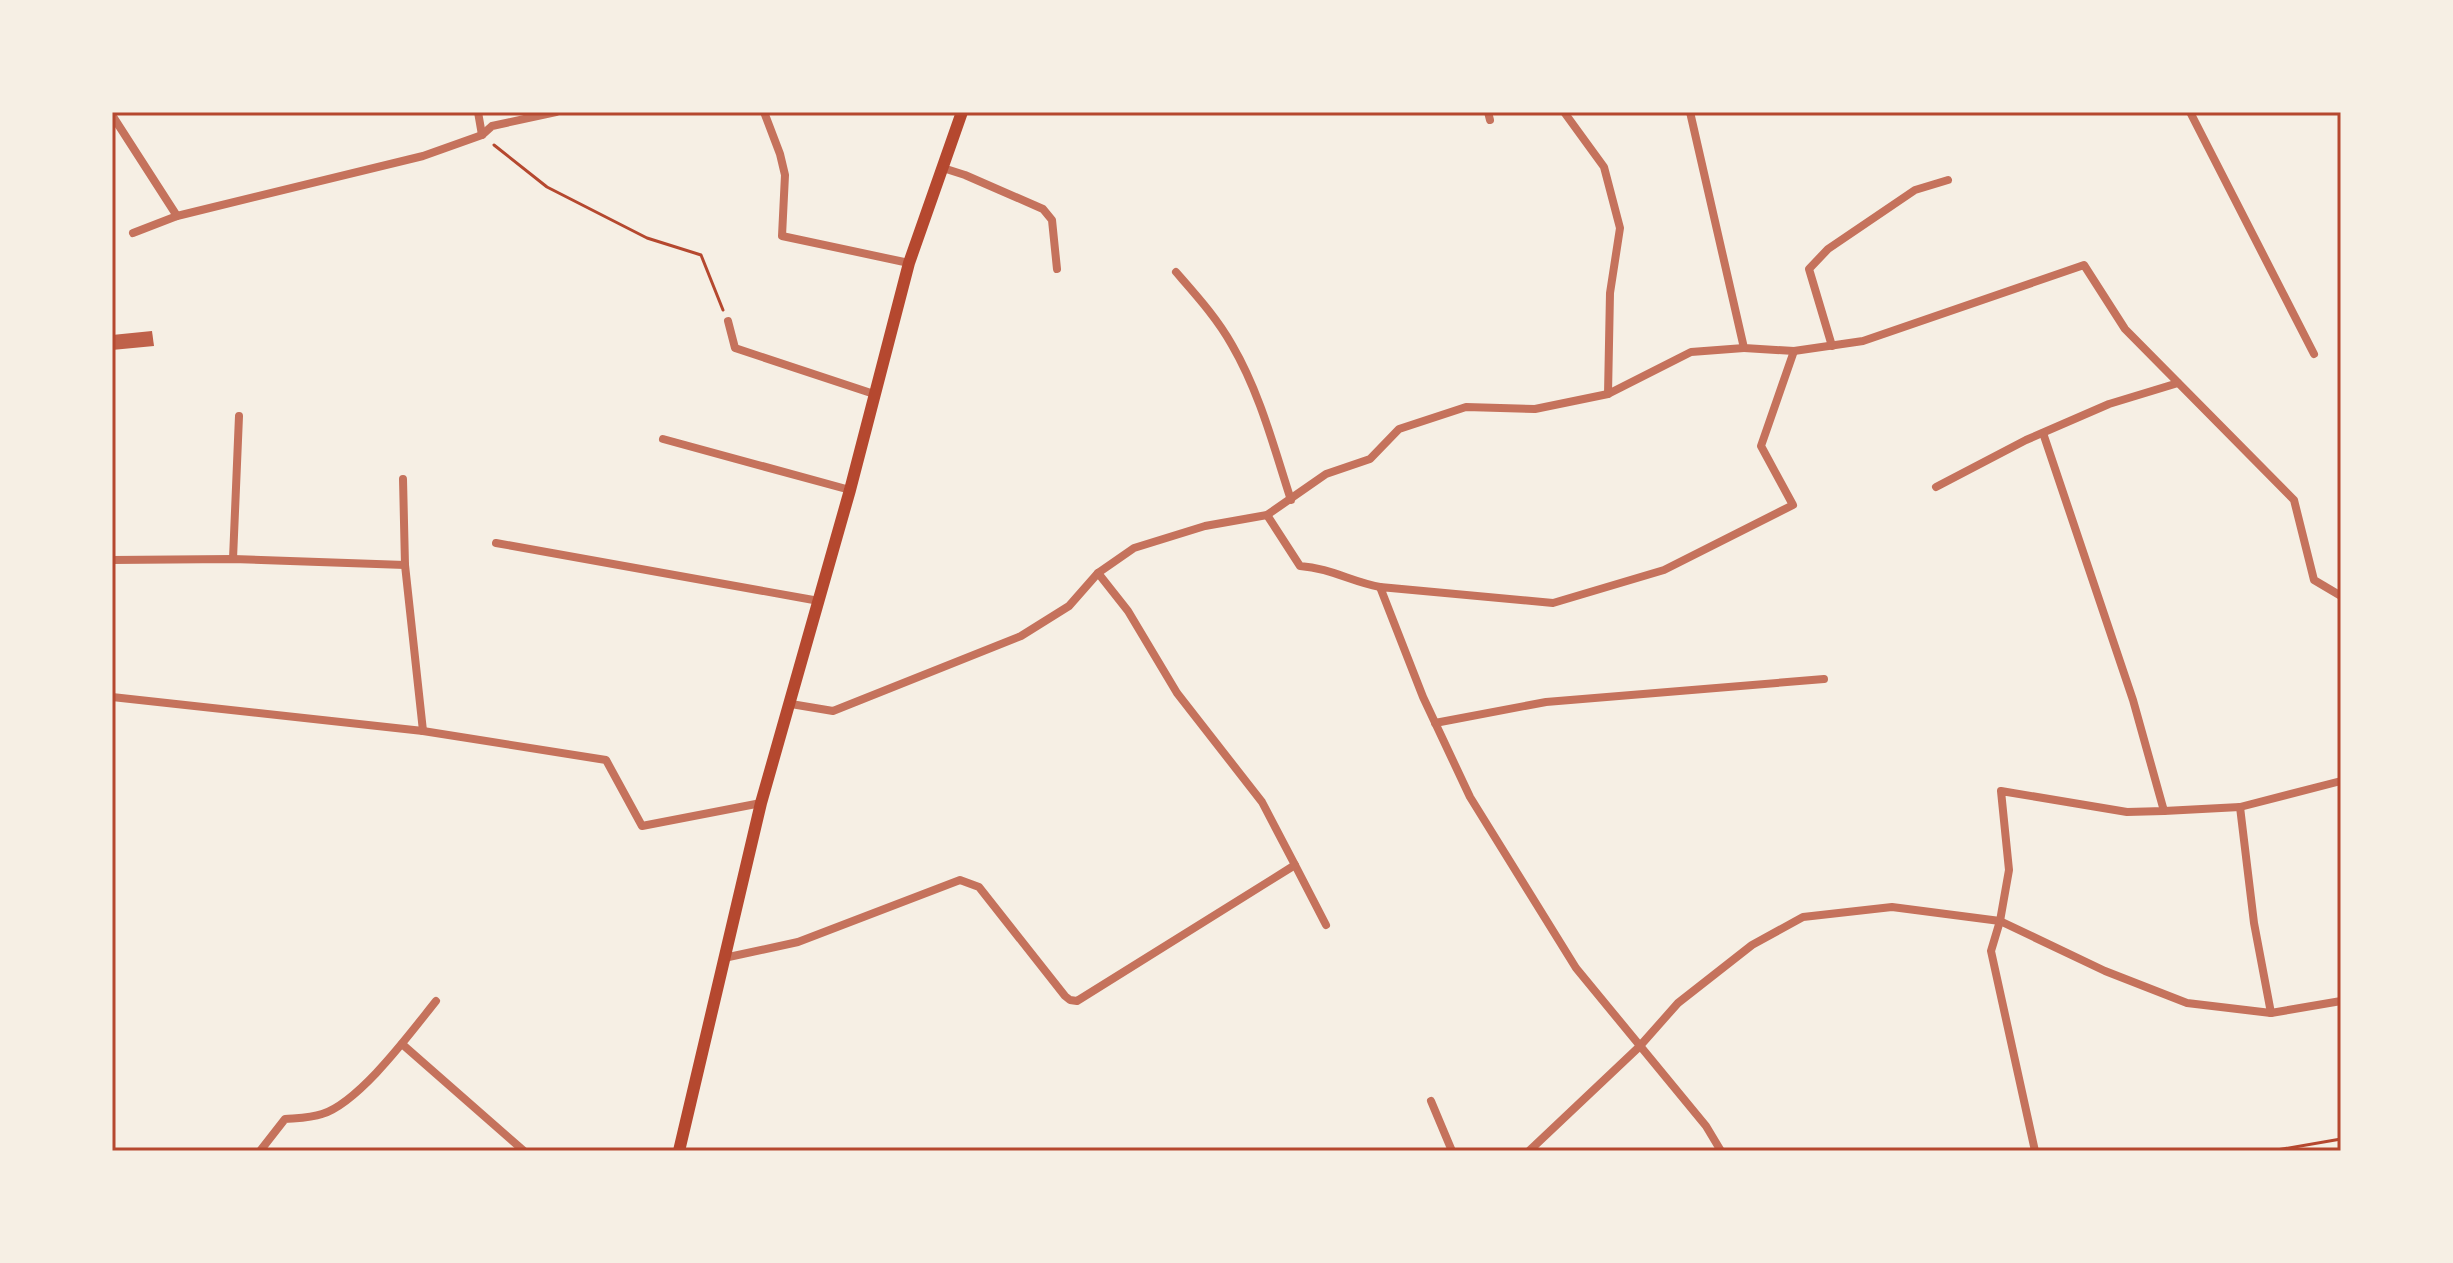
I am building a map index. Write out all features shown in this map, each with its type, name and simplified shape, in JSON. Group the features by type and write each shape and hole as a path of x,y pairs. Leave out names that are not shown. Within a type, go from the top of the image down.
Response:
{"main road":[{"path":"679,1151 761,803 850,490 909,263 962,112"}],"street":[{"path":"478,112 482,135"},
{"path":"133,233 177,216 423,156 482,135 492,126 556,112"},
{"path":"764,112 785,175 782,236 909,263"},
{"path":"1564,112 1604,167 1620,228 1610,293 1608,394"},
{"path":"1690,112 1744,348"},
{"path":"2190,112 2314,354"},
{"path":"112,115 177,216"},
{"path":"943,168 1043,209 1052,220 1057,269"},
{"path":"1832,346 1809,269 1828,249 1915,190 1948,180"},
{"path":"791,704 833,711 1021,636 1069,606 1098,573 1134,548 1205,526 1267,515 1326,474 1370,459 1399,429 1466,407 1535,409 1608,394 1691,352 1744,348 1794,351 1863,341 2084,265 2125,329 2294,500 2314,580 2341,596"},
{"path":"1176,272 1208,308 1233,346 1265,419 1291,500"},
{"path":"728,321 735,348 874,394"},
{"path":"1267,515 1300,566 1321,567 1380,587 1553,603 1664,570 1793,505 1761,446 1794,351"},
{"path":"1936,487 2043,433 2109,404 2178,383"},
{"path":"233,559 239,416"},
{"path":"2043,433 2133,700 2164,811"},
{"path":"663,439 850,490"},
{"path":"403,479 405,565 423,731"},
{"path":"496,543 819,601"},
{"path":"112,560 233,559 405,565"},
{"path":"1098,573 1128,611 1177,693 1262,802 1326,925"},
{"path":"1380,587 1435,723 1470,797 1576,968 1706,1126 1721,1151"},
{"path":"1435,723 1546,702 1735,689 1824,679"},
{"path":"112,697 423,731 606,760 642,826 761,803"},
{"path":"2035,1151 1991,951 2009,870 2001,791 2127,812 2164,811 2240,807 2341,781"},
{"path":"2240,807 2254,923 2271,1013"},
{"path":"724,958 798,942 960,880 979,887 1065,996 1077,1001 1295,865"},
{"path":"1529,1151 1639,1047 1678,1003 1752,945 1803,917 1892,907 2000,921 2105,971 2187,1003 2271,1013 2341,1001"},
{"path":"260,1151 285,1119 323,1114 352,1096 402,1044 436,1001"},
{"path":"402,1044 524,1151"},
{"path":"1431,1101 1452,1151"}],"path":[{"path":"482,135 547,187 647,238 701,255 728,321"},
{"path":"2271,1151 2341,1139"}],"building":[{"path":"152,331 154,346 112,350 112,335"}]}
